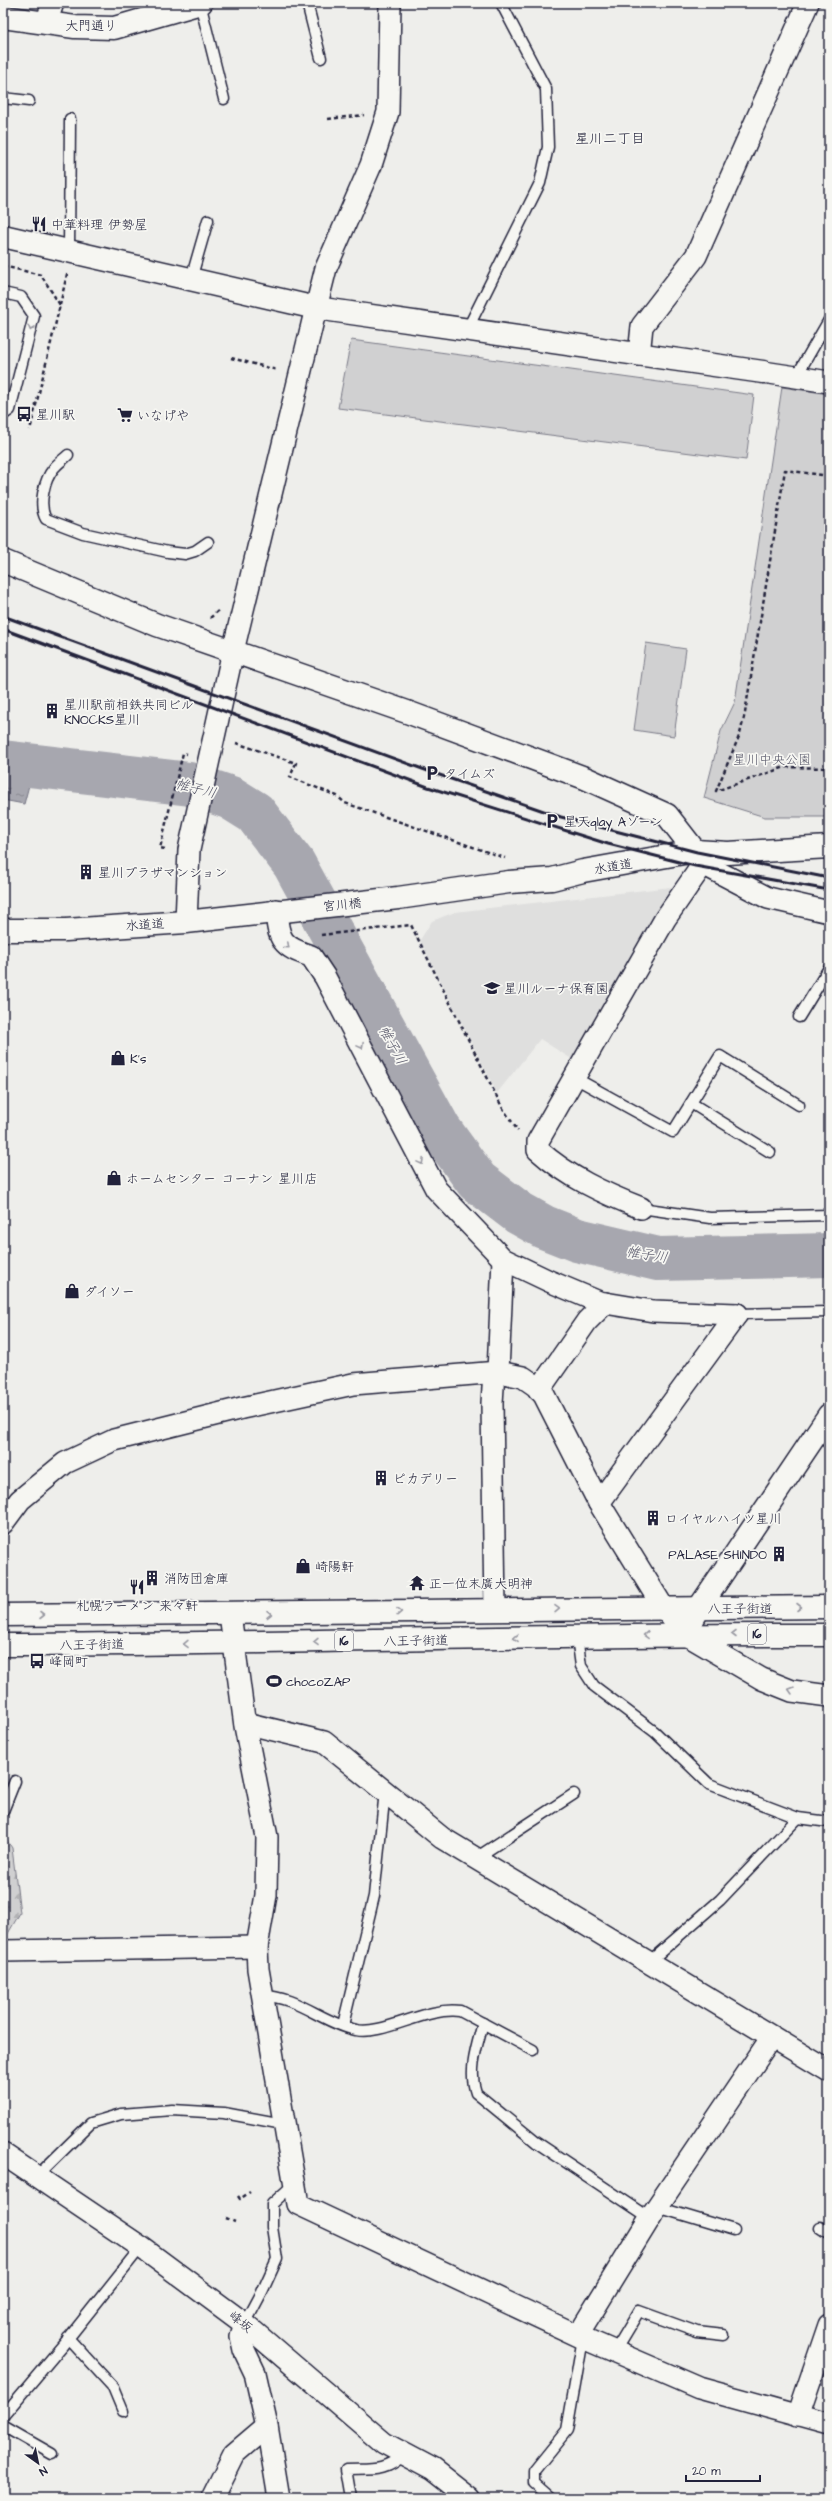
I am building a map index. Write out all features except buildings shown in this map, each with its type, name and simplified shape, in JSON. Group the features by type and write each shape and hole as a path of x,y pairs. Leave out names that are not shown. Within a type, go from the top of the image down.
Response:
{"main road":[{"name":"大門通り","path":"3,16 50,13 75,27 114,28 200,3"},
{"path":"3,236 68,261 191,279 316,308 763,372"},
{"path":"3,561 157,625 585,778 667,815 699,858"},
{"name":"水道道","path":"398,898 509,882 552,879 583,871 699,858 728,853 829,847"},
{"name":"宮川橋","path":"281,910 398,898"},
{"name":"水道道","path":"3,930 66,930 186,922 281,910"},
{"path":"685,1634 699,1608 829,1415"},
{"name":"八王子街道","path":"3,1615 230,1614 663,1607 829,1607"},
{"name":"八王子街道","path":"3,1645 233,1643 685,1634 829,1634"}],"street":[{"path":"186,922 189,850 233,651 316,308 326,268 372,165 388,112 390,3"},
{"path":"639,355 642,326 696,256 808,3"},
{"path":"763,372 829,382"},
{"path":"640,1208 605,1193 556,1166 538,1150 538,1141 699,858 768,898 829,912"},
{"path":"281,910 281,940 292,950 311,956 322,972 436,1189 503,1259 548,1281 605,1303 653,1311 738,1314"},
{"path":"495,1610 492,1403 496,1372 503,1259"},
{"path":"539,1390 587,1321 605,1303"},
{"path":"599,1503 738,1314"},
{"path":"3,1524 20,1500 65,1462 114,1440 242,1408 353,1384 496,1372 523,1376 539,1390 599,1503 663,1607 685,1634 762,1679 792,1692 829,1696"},
{"path":"230,1614 245,1723 267,1837 266,1895 257,1947 262,1996 298,2204 581,2336 699,2388 829,2424"},
{"path":"245,1723 324,1742 442,1838 772,2037 826,2064"},
{"path":"3,1951 257,1947"},
{"path":"581,2336 653,2213 772,2037"},
{"name":"峰坂","path":"3,2154 141,2247 245,2324 357,2423 384,2443 433,2469 470,2498"},
{"path":"245,2324 241,2336 244,2350 255,2373 267,2426 280,2498"},
{"path":"798,2416 829,2326"},
{"path":"212,2498 234,2454 267,2426"}],"lane":[{"path":"200,3 224,99"},
{"path":"307,3 321,58"},
{"path":"467,330 540,183 548,147 546,89 501,3"},
{"path":"3,98 29,101"},
{"path":"68,261 70,119"},
{"path":"191,279 208,220"},
{"path":"3,293 21,297 34,316 10,410 3,415"},
{"path":"796,377 829,320"},
{"path":"68,455 54,468 49,478 41,504 46,519 83,533 168,552 185,554 195,551 208,542"},
{"path":"799,1018 829,968"},
{"path":"575,1078 673,1132 720,1056 799,1105"},
{"path":"691,1103 770,1152"},
{"path":"640,1208 710,1218 829,1215"},
{"path":"738,1314 829,1312"},
{"path":"577,1637 581,1666 594,1686 655,1732 709,1784 798,1818 829,1822"},
{"path":"3,1811 15,1781"},
{"path":"343,2025 374,1896 385,1792"},
{"path":"476,1858 574,1794"},
{"path":"649,1962 720,1900 798,1818"},
{"path":"262,1996 279,1998 357,2031 376,2028 446,2009 460,2011 533,2050"},
{"path":"483,2023 474,2058 472,2082 476,2093 536,2142 653,2213 734,2230"},
{"path":"36,2176 90,2123 121,2114 172,2110 224,2113 283,2124"},
{"path":"245,2324 277,2259 272,2227 272,2204 294,2184"},
{"path":"820,2227 829,2233"},
{"path":"3,2416 141,2247"},
{"path":"615,2351 639,2311 697,2332 724,2335"},
{"path":"550,2498 534,2483 534,2471 567,2430 581,2336"},
{"path":"68,2338 113,2386 123,2411"},
{"path":"3,2426 52,2454"},
{"path":"351,2498 346,2469 384,2468 394,2463 404,2453"}],"path":[{"path":"328,119 388,112"},
{"path":"60,305 68,261"},
{"path":"231,358 280,371"},
{"path":"829,476 785,470 745,713 740,734 716,791 786,767 829,768"},
{"path":"205,619 221,609"},
{"path":"215,736 296,763 290,777 337,796 345,803 504,858 512,857"},
{"path":"160,848 183,753"},
{"path":"319,935 411,925 502,1108 516,1130 538,1150"},
{"path":"238,2196 240,2199 250,2192"},
{"path":"226,2218 235,2222"}],"shaded area":[{"path":"680,886 578,1063 540,1039 497,1093 420,940 432,921 455,912"}],"green space":[{"path":"351,340 754,395 746,460 338,408"},
{"name":"星川中央公園","path":"782,387 829,394 829,817 765,817 704,798 721,731 735,702"},
{"path":"646,643 686,649 674,736 634,730"},
{"path":"3,1839 6,1839 12,1848 20,1913 3,1942"}],"water":[{"path":"3,748 37,755 24,804 3,800"}],"waterway":[{"name":"帷子川","path":"3,762 190,784 231,798 255,813 294,864 440,1130 477,1181 519,1213 544,1227 577,1240 658,1259 829,1255"}],"railway":[{"path":"3,616 428,771 561,817 697,852 829,878"},
{"path":"3,629 428,787 608,844 695,866 829,890"}],"place":[{"name":"中華料理 伊勢屋","path":"39,224"},
{"name":"星川駅","path":"24,414"},
{"name":"いなげや","path":"125,415"},
{"name":"星川駅前相鉄共同ビル KNOCKS星川","path":"52,711"},
{"name":"タイムズ","path":"432,773"},
{"name":"星天qlay Aゾーン","path":"552,821"},
{"name":"星川プラザマンション","path":"86,872"},
{"name":"星川ルーナ保育園","path":"492,988"},
{"name":"K's","path":"118,1058"},
{"name":"ホームセンター コーナン 星川店","path":"114,1178"},
{"name":"ダイソー","path":"72,1291"},
{"name":"ピカデリー","path":"381,1478"},
{"name":"ロイヤルハイツ星川","path":"653,1518"},
{"name":"PALASE SHINDO","path":"779,1554"},
{"name":"崎陽軒","path":"303,1566"},
{"name":"消防団倉庫","path":"152,1578"},
{"name":"正一位末廣大明神","path":"417,1583"},
{"name":"札幌ラーメン 来々軒","path":"137,1587"},
{"name":"峰岡町","path":"37,1661"},
{"name":"chocoZAP","path":"274,1681"}],"district":[{"name":"星川二丁目","path":"610,138"}]}
